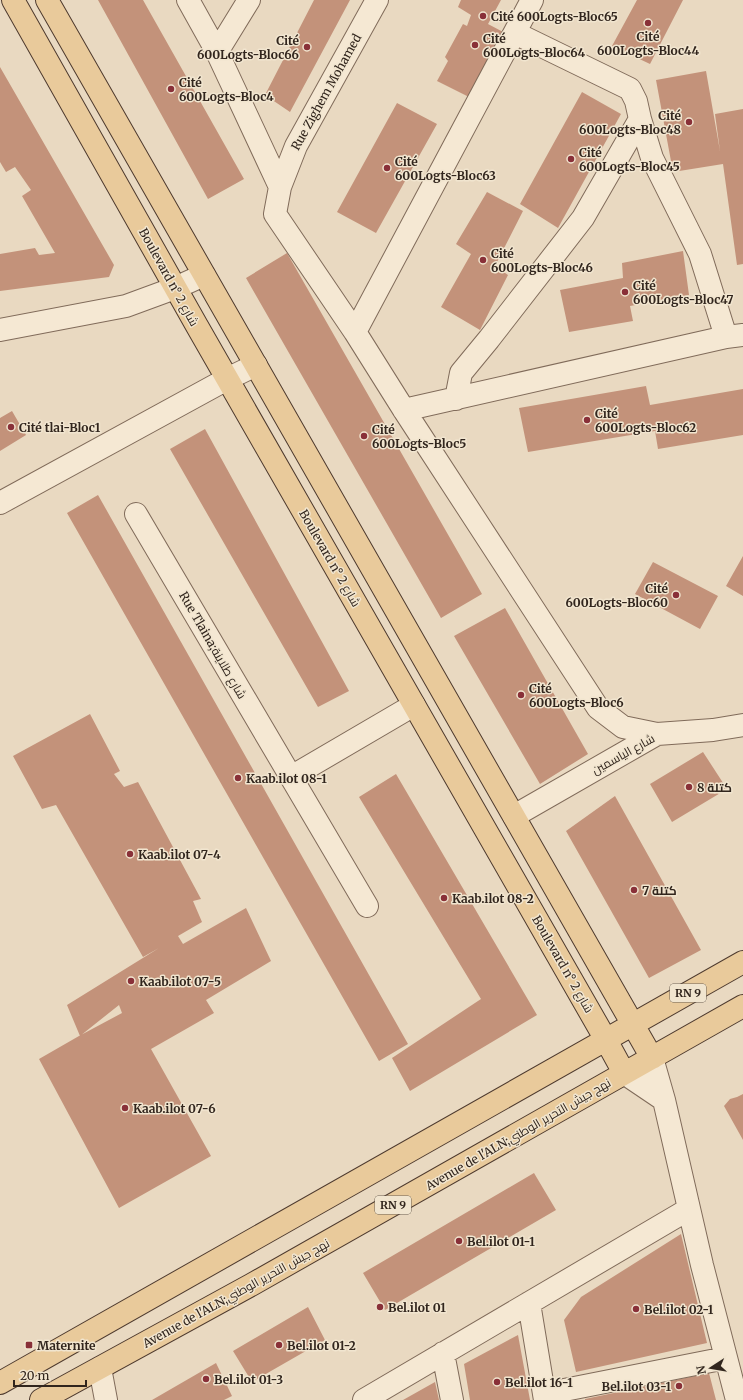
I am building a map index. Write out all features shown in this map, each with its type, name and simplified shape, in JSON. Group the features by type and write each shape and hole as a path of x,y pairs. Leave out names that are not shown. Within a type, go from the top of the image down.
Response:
{"main road":[{"name":"Boulevard n° شارع 2","path":"13,0 175,288 624,1073"},
{"path":"47,0 634,1024 652,1058"},
{"name":"RN 9","path":"634,1024 743,962"},
{"name":"Avenue de l'ALN;نهج جيش التحرير الوطني","path":"41,1400 251,1285 743,1006"},
{"path":"0,1383 634,1024"}],"street":[{"path":"188,0 217,52 280,187"},
{"path":"217,52 249,0"},
{"name":"Rue Zighem Mohamed","path":"377,0 296,146 280,187 275,214 355,332 598,708 623,727 657,734"},
{"path":"355,332 532,0"},
{"path":"404,410 735,336 700,254 652,158 636,101 630,88 515,33"},
{"path":"456,399 461,373 582,218 640,119"},
{"path":"0,330 126,306 175,288 204,274"},
{"path":"0,503 227,379 256,365"},
{"name":"Rue Tlaina;شارع طلاينة","path":"136,514 367,906"},
{"path":"291,777 414,705"},
{"name":"شارع الياسمين","path":"514,816 657,734 714,730 743,725"},
{"path":"652,1058 664,1100 689,1209 737,1400"},
{"name":"Boulevard n° شارع 2","path":"624,1073 664,1100"},
{"path":"369,1398 689,1209"},
{"path":"529,1303 545,1397 726,1358"},
{"path":"443,1353 452,1400"},
{"path":"100,1368 106,1400"}],"building":[{"name":"Cité 600Logts-Bloc4","path":"98,0 143,0 244,179 208,199"},
{"name":"Cité 600Logts-Bloc66","path":"314,0 350,0 290,112 265,95"},
{"name":"Cité 600Logts-Bloc64","path":"461,0 501,0 488,24 505,33 469,97 437,81 448,61 445,57 463,24 467,26 471,15 458,7"},
{"name":"Cité 600Logts-Bloc44","path":"637,0 683,0 650,64 612,46"},
{"path":"0,67 114,265 109,277 0,291 0,254 35,248 39,255 55,253 22,196 31,190 15,167 6,172 0,162"},
{"name":"Cité 600Logts-Bloc48","path":"706,71 720,151 715,114 743,109 743,264 737,265 723,164 673,172 656,80"},
{"name":"Cité 600Logts-Bloc45","path":"582,92 621,114 558,228 520,204"},
{"name":"Cité 600Logts-Bloc63","path":"397,103 437,124 376,233 337,212"},
{"name":"Cité 600Logts-Bloc46","path":"487,192 523,211 495,266 508,275 480,330 441,307 471,254 456,244"},
{"name":"Cité 600Logts-Bloc47","path":"683,251 689,295 630,306 633,321 569,332 560,290 623,278 622,263"},
{"name":"Cité 600Logts-Bloc5","path":"287,253 482,594 441,618 246,278"},
{"path":"646,386 650,405 743,389 743,435 658,449 655,431 528,452 519,408"},
{"name":"Cité tlai-Bloc1","path":"12,411 26,435 0,451 0,418"},
{"path":"205,429 349,691 318,707 170,449"},
{"name":"Kaab.ilot 08-1","path":"98,495 408,1044 379,1061 67,513"},
{"path":"743,556 743,596 726,586"},
{"name":"Cité 600Logts-Bloc60","path":"653,562 718,596 700,629 635,594"},
{"name":"Cité 600Logts-Bloc6","path":"505,608 588,754 540,784 454,636"},
{"path":"90,714 120,771 114,774 124,787 138,782 201,899 193,901 202,922 178,936 183,944 246,908 271,961 206,1000 214,1013 151,1049 211,1156 119,1208 39,1059 80,1036 67,1005 159,948 143,957 56,805 42,809 13,756","holes":["119,1005 122,1013 82,1034"]},
{"name":"كتلة 8","path":"703,752 727,789 672,822 650,784"},
{"name":"Kaab.ilot 08-2","path":"396,774 537,1015 410,1091 392,1058 481,999 359,797"},
{"name":"كتلة 7","path":"615,796 701,950 649,978 566,831"},
{"path":"743,1094 743,1140 724,1106 730,1099"},
{"name":"Bel.ilot 01-1","path":"534,1173 556,1210 385,1310 363,1273"},
{"name":"Bel.ilot 02-1","path":"681,1234 707,1343 576,1372 564,1320 581,1297"},
{"name":"Bel.ilot 01-2","path":"308,1307 325,1340 252,1382 233,1351"},
{"name":"Bel.ilot 16-1","path":"518,1335 530,1400 470,1400 464,1364"},
{"name":"Bel.ilot 01-3","path":"216,1363 232,1396 224,1400 152,1400"},
{"name":"Bel.ilot 03-1","path":"709,1373 716,1400 585,1400 585,1399"},
{"path":"435,1382 439,1400 403,1400"}],"place":[{"name":"Cité 600Logts-Bloc65","path":"483,16"},
{"name":"Cité 600Logts-Bloc44","path":"648,23"},
{"name":"Cité 600Logts-Bloc64","path":"475,45"},
{"name":"Cité 600Logts-Bloc66","path":"307,47"},
{"name":"Cité 600Logts-Bloc4","path":"171,89"},
{"name":"Cité 600Logts-Bloc48","path":"689,122"},
{"name":"Cité 600Logts-Bloc45","path":"571,159"},
{"name":"Cité 600Logts-Bloc63","path":"387,168"},
{"name":"Cité 600Logts-Bloc46","path":"483,260"},
{"name":"Cité 600Logts-Bloc47","path":"625,292"},
{"name":"Cité 600Logts-Bloc62","path":"587,420"},
{"name":"Cité tlai-Bloc1","path":"11,427"},
{"name":"Cité 600Logts-Bloc5","path":"364,436"},
{"name":"Cité 600Logts-Bloc60","path":"676,595"},
{"name":"Cité 600Logts-Bloc6","path":"521,695"},
{"name":"Kaab.ilot 08-1","path":"238,778"},
{"name":"كتلة 8","path":"689,787"},
{"name":"Kaab.ilot 07-4","path":"130,854"},
{"name":"كتلة 7","path":"634,890"},
{"name":"Kaab.ilot 08-2","path":"444,898"},
{"name":"Kaab.ilot 07-5","path":"131,981"},
{"name":"Kaab.ilot 07-6","path":"125,1108"},
{"name":"Bel.ilot 01-1","path":"459,1241"},
{"name":"Bel.ilot 01","path":"380,1307"},
{"name":"Bel.ilot 02-1","path":"636,1309"},
{"name":"Maternite","path":"29,1345"},
{"name":"Bel.ilot 01-2","path":"279,1345"},
{"name":"Bel.ilot 01-3","path":"206,1379"},
{"name":"Bel.ilot 16-1","path":"497,1382"},
{"name":"Bel.ilot 03-1","path":"679,1386"}]}
